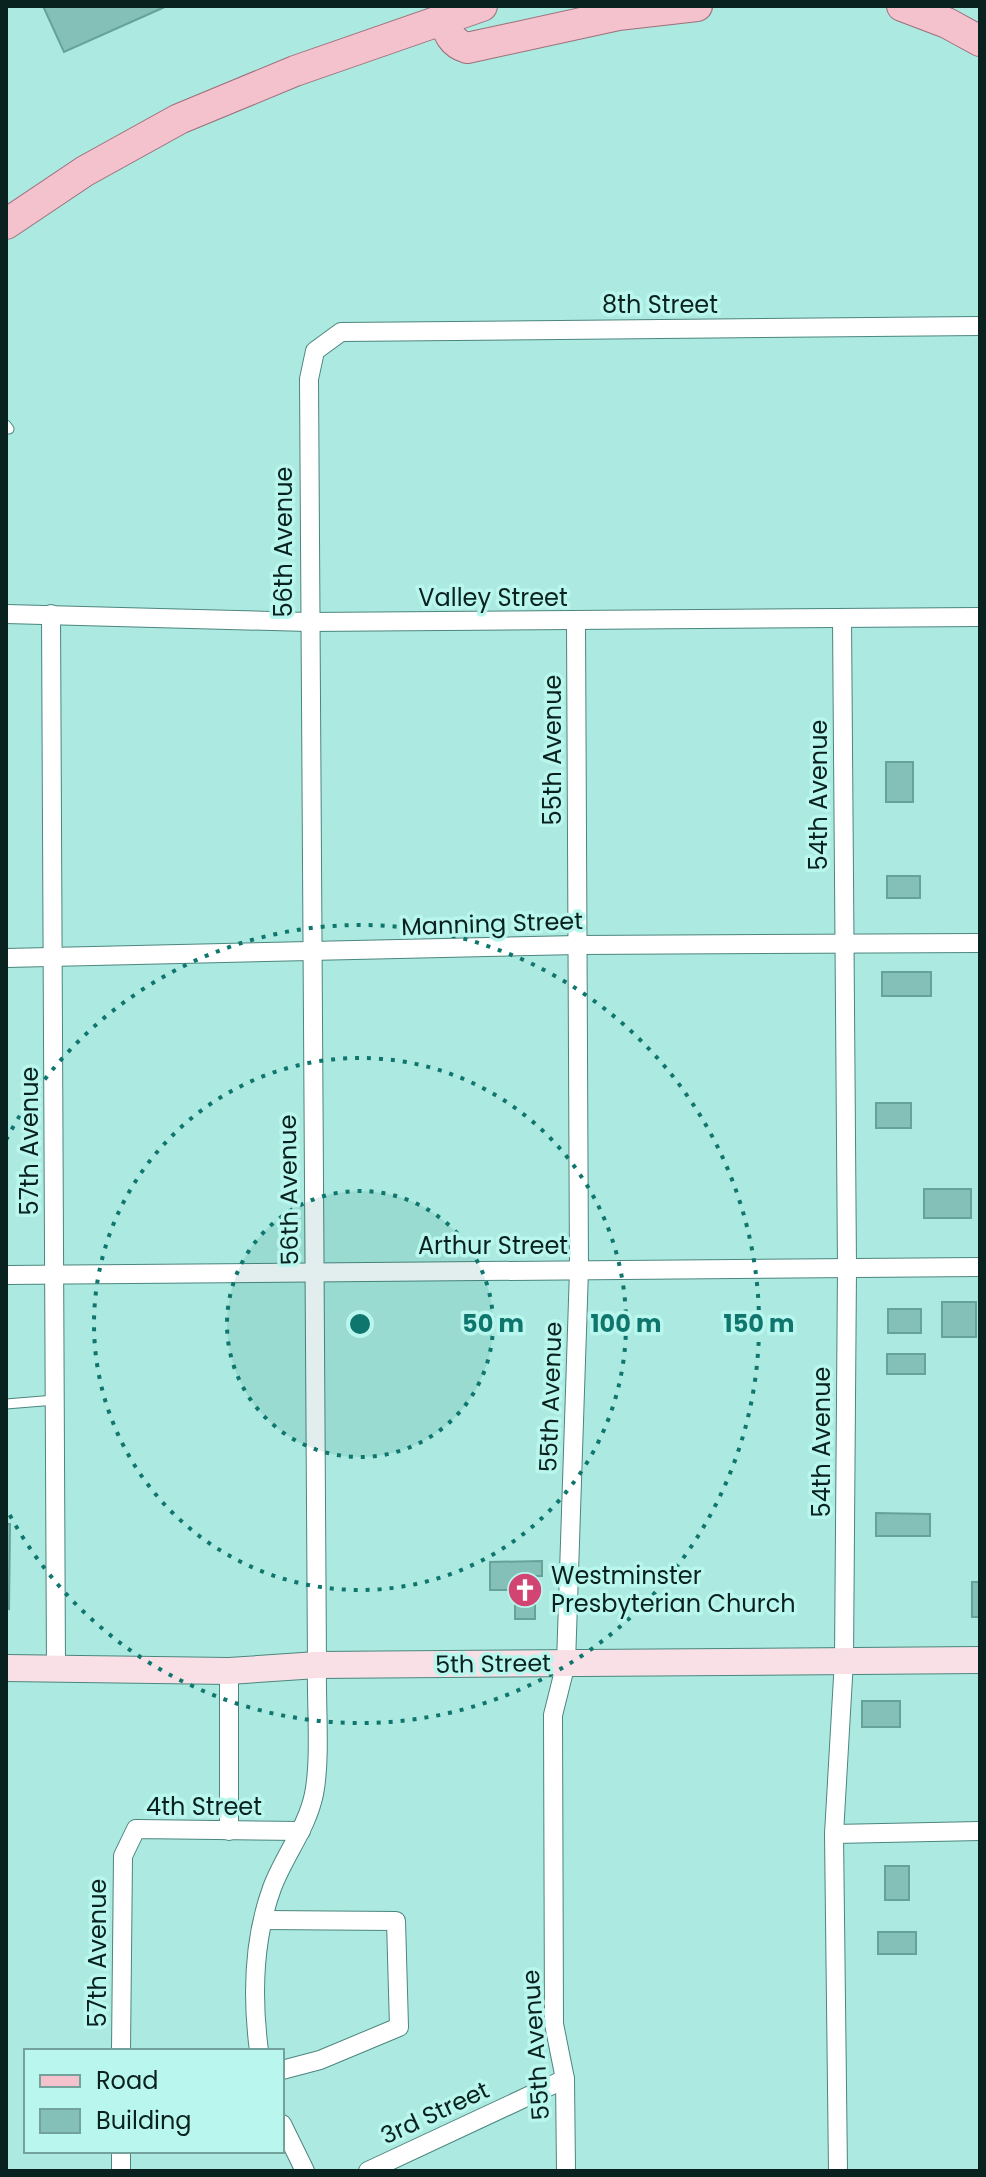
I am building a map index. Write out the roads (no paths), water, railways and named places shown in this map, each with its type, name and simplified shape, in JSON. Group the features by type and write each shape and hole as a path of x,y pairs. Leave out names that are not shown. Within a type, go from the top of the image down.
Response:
{"main road":[{"path":"443,17 450,37 457,45 467,48 618,15 697,6"},
{"path":"902,6 947,23 980,41"},
{"path":"6,224 85,171 179,119 247,89 443,17 483,7"}],"street":[{"name":"8th Street","path":"341,332 980,326"},
{"name":"56th Avenue","path":"259,2049 255,2024 256,1950 272,1888 301,1831 314,1793 317,1665 308,622 309,379 315,351 341,332"},
{"name":"Valley Street","path":"6,614 308,622 980,617"},
{"name":"57th Avenue","path":"51,614 56,1668"},
{"name":"54th Avenue","path":"838,2171 834,1834 844,1660 847,1268 842,618"},
{"name":"55th Avenue","path":"566,2171 565,2079 554,2024 553,1715 566,1663 579,1270 576,622"},
{"name":"Manning Street","path":"6,958 578,945 980,943"},
{"name":"Arthur Street","path":"6,1275 980,1267"},
{"name":"5th Street","path":"6,1668 229,1671 317,1665 980,1660"},
{"path":"229,1671 229,1831"},
{"name":"4th Street","path":"123,1856 136,1829 301,1831"},
{"path":"834,1834 980,1831"},
{"name":"57th Avenue","path":"121,2049 123,1856"},
{"path":"264,1920 396,1921 399,2027 320,2060 284,2069"},
{"name":"3rd Street","path":"368,2171 565,2079"},
{"path":"284,2128 305,2171"}],"lane":[{"path":"6,1404 55,1400"}],"place":[{"name":"Westminster Presbyterian Church","path":"525,1590"}]}
